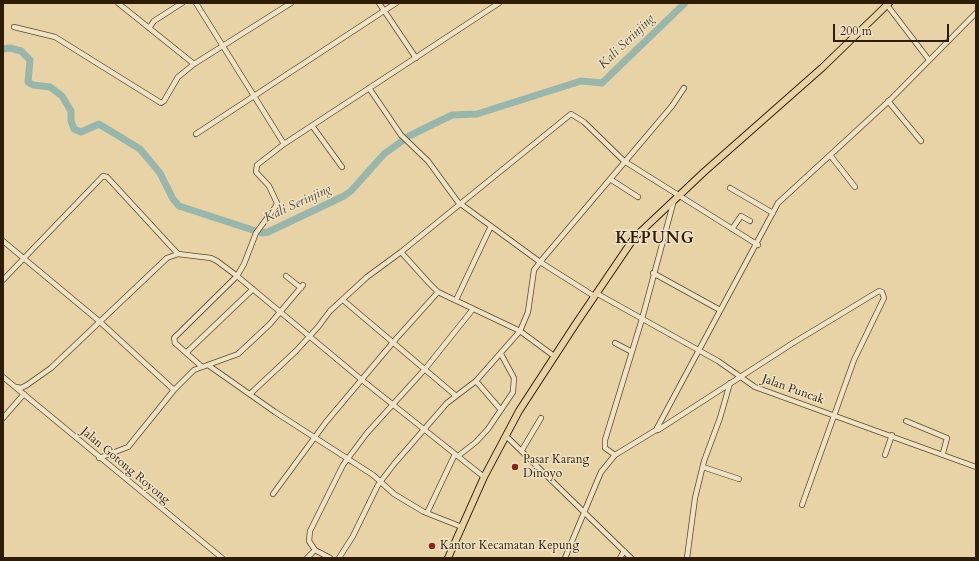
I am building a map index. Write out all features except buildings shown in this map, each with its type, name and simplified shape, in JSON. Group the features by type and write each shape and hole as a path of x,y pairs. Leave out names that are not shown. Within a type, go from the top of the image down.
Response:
{"main road":[{"path":"448,558 484,477 523,406 554,356 634,238 676,198 823,67 888,4"}],"street":[{"path":"118,3 194,64"},
{"path":"149,28 153,22 182,3"},
{"path":"196,3 284,144"},
{"path":"14,27 55,37 160,103 164,102 178,77 194,64 291,3"},
{"path":"380,3 416,58"},
{"path":"196,134 396,3"},
{"path":"201,366 174,340 175,336 237,276 244,264 256,233 277,203 269,186 257,174 255,168 257,165 284,144 313,127 369,88 499,3"},
{"path":"888,4 929,60"},
{"path":"656,430 720,310 758,244 778,203 888,101 976,13"},
{"name":"Jalan Puncak","path":"369,88 401,135 428,161 458,202 542,263 595,295 699,351 761,390 943,453 976,466"},
{"path":"338,558 353,536 380,482 424,429 455,395 476,381 520,331 528,312 533,274 612,181 672,106 684,88"},
{"path":"888,101 921,141"},
{"path":"250,394 310,337 337,306 367,277 401,252 458,202 571,114 584,122 626,162 676,198 758,244"},
{"path":"313,127 342,167"},
{"path":"830,155 855,187"},
{"path":"3,280 105,176 178,254"},
{"path":"612,181 638,197"},
{"path":"730,188 773,213"},
{"path":"616,456 605,448 605,440 642,319 676,198"},
{"path":"732,229 741,216 750,221"},
{"path":"456,300 491,226"},
{"path":"3,241 99,321 174,390"},
{"path":"401,252 438,292 520,331 554,356"},
{"path":"16,387 21,388 27,385 51,368 167,258 178,254 214,260 237,276 362,380 484,477"},
{"path":"654,274 720,310"},
{"path":"99,458 128,447 174,390 189,374 201,366 208,365 238,354 280,312 302,286 286,276"},
{"path":"187,352 253,289"},
{"path":"565,558 585,513 600,472 616,456 793,343 879,291 882,292 884,298 854,360 802,505"},
{"path":"274,494 315,437 393,342 438,292"},
{"path":"343,300 455,395"},
{"path":"330,558 315,550 309,541 310,531 347,458 367,433 394,405 425,369 473,309"},
{"path":"615,343 632,352"},
{"path":"427,513 456,455 476,442 514,392 515,386 509,367 501,354"},
{"path":"208,365 275,412 372,475 394,494 427,513 462,527"},
{"name":"Jalan Gotong Royong","path":"3,377 99,458 222,558"},
{"path":"476,381 501,410"},
{"path":"687,558 694,504 703,467 730,383"},
{"path":"3,418 24,394"},
{"path":"522,450 541,418"},
{"path":"906,421 947,438 943,453"},
{"path":"885,455 892,435"},
{"path":"506,436 631,558"},
{"path":"703,467 739,479"},
{"path":"307,558 315,550"},
{"path":"620,558 624,551"}],"waterway":[{"name":"Kali Serinjing","path":"3,49 10,48 21,51 30,60 28,82 33,85 50,87 62,96 71,111 71,121 74,129 81,132 99,124 140,149 160,173 173,199 179,206 262,233 268,232 344,196 351,191 384,154 409,136 452,115 477,114 581,81 602,83 685,3"}],"place":[{"name":"Pasar Karang Dinoyo","path":"515,467"},
{"name":"Kantor Kecamatan Kepung","path":"432,546"}],"district":[{"name":"KEPUNG","path":"655,239"}]}
